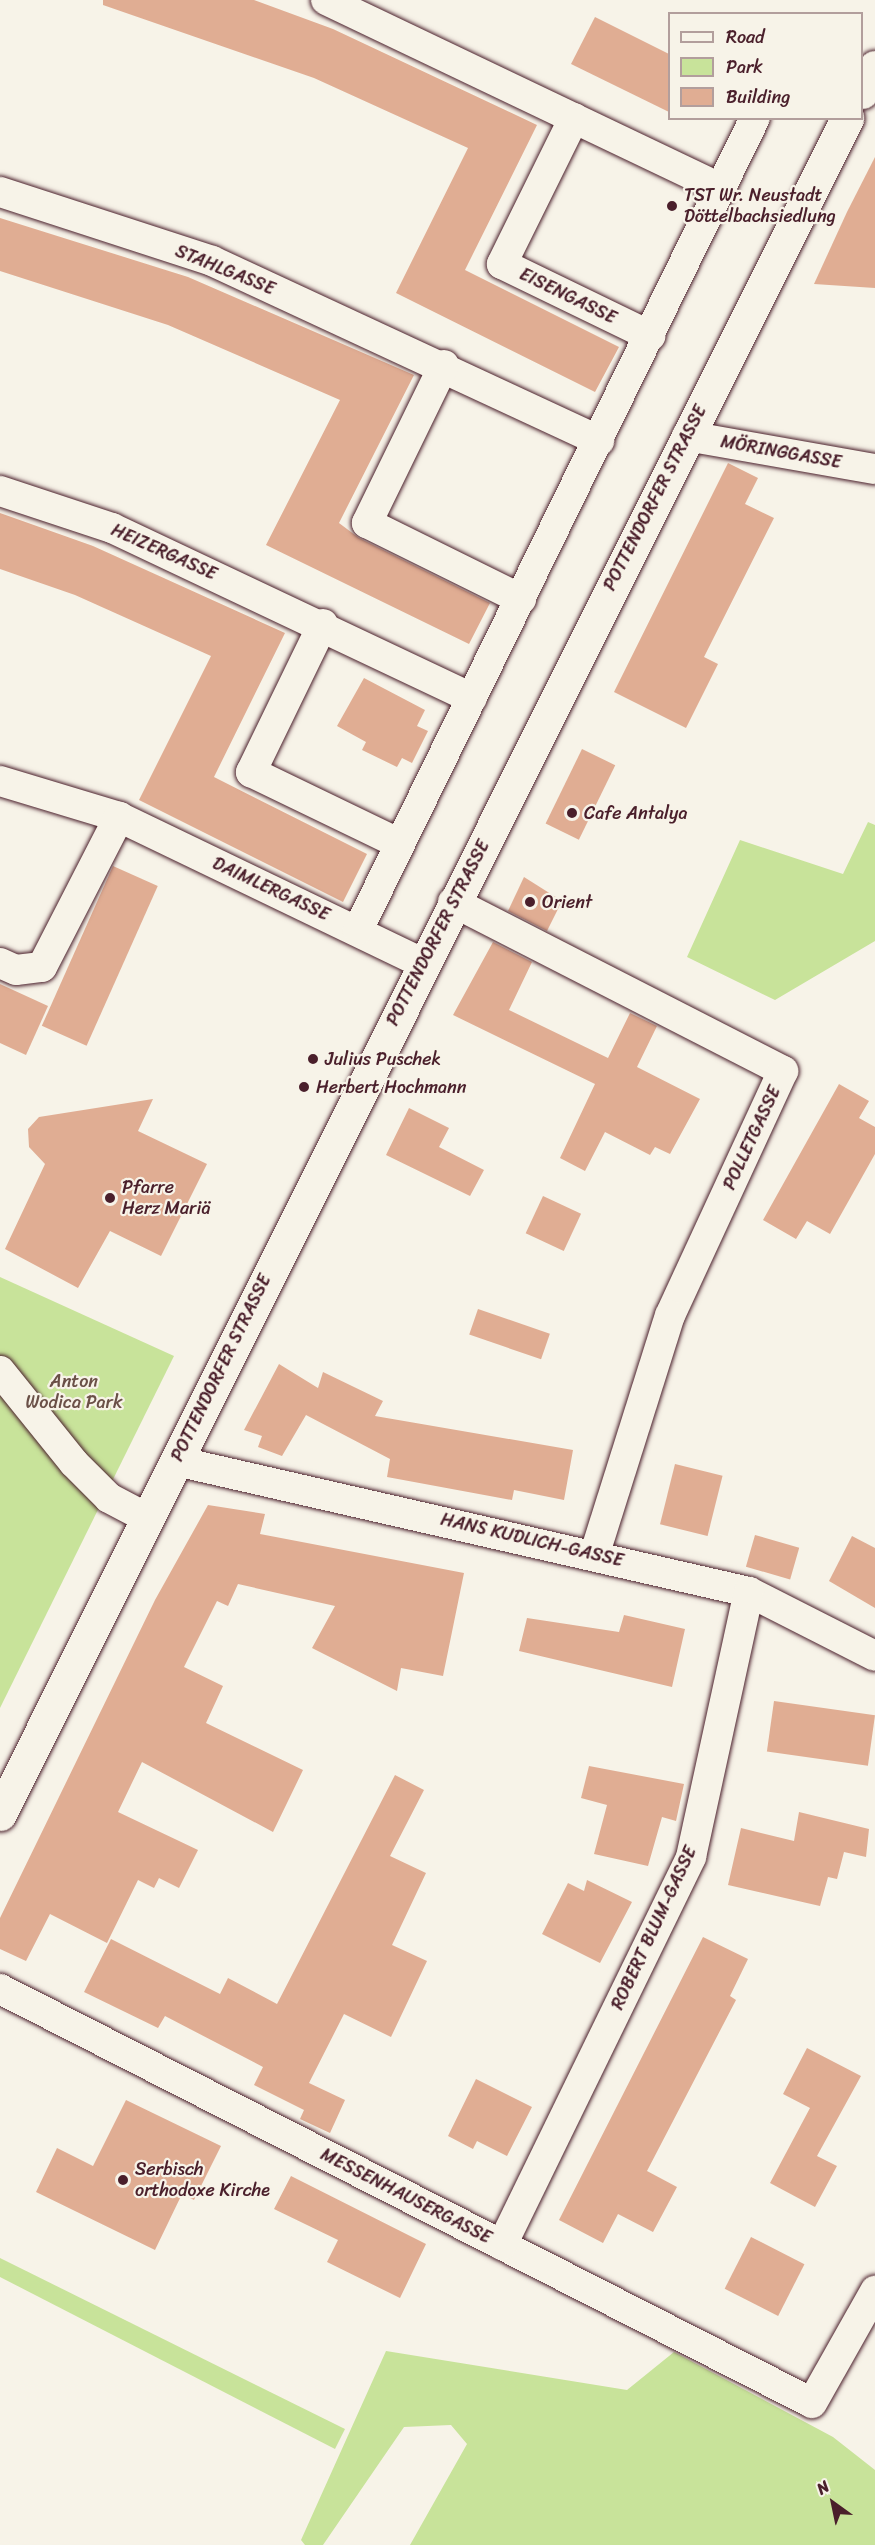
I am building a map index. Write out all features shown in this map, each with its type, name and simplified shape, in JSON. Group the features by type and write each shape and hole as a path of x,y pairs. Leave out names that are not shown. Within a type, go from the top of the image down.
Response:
{"main road":[{"path":"863,88 875,67"},
{"name":"POTTENDORFER STRASSE","path":"0,1814 422,963 846,120"}],"street":[{"path":"326,0 722,189"},
{"name":"EISENGASSE","path":"574,118 502,264 650,336"},
{"path":"358,930 754,120"},
{"name":"STAHLGASSE","path":"0,192 213,261 444,365 599,441"},
{"path":"444,365 367,523 521,599"},
{"name":"MÖRINGGASSE","path":"687,436 875,469"},
{"name":"HEIZERGASSE","path":"0,491 112,528 323,624 472,698"},
{"path":"323,624 250,771 400,844"},
{"name":"DAIMLERGASSE","path":"0,781 119,817 358,930 422,963"},
{"path":"0,963 16,969 42,967 119,817"},
{"name":"POLLETGASSE","path":"453,902 783,1071 670,1315 595,1553"},
{"path":"0,1371 74,1463 109,1498 147,1518"},
{"name":"HANS KUDLICH-GASSE","path":"176,1461 595,1553 750,1592 875,1656"},
{"name":"ROBERT BLUM-GASSE","path":"502,2245 691,1857 750,1592"},
{"name":"MESSENHAUSERGASSE","path":"0,1989 812,2403 875,2291"}],"green space":[{"path":"868,822 875,825 875,941 775,1000 687,957 740,840 843,874"},
{"name":"Anton Wodica Park","path":"0,1277 174,1356 0,1708"},
{"path":"0,2258 345,2429 335,2449 0,2277"},
{"path":"386,2351 627,2390 674,2352 833,2437 875,2470 875,2545 410,2545 467,2444 451,2425 404,2427 323,2545 305,2545 301,2540"}],"building":[{"path":"103,0 254,0 333,29 537,125 465,270 619,347 595,392 396,293 468,148 314,78 103,5"},
{"path":"595,17 668,54 668,112 571,64"},
{"path":"875,157 875,288 814,284 847,212"},
{"path":"0,218 188,277 414,375 339,523 359,538 490,603 469,644 266,545 340,400 168,325 0,271"},
{"path":"728,463 758,478 745,504 774,518 704,657 718,664 686,728 614,692"},
{"path":"0,513 93,546 285,633 214,777 367,854 343,902 139,800 211,656 75,595 0,569"},
{"path":"364,678 425,710 417,726 428,731 412,763 402,758 397,767 362,750 366,742 337,726"},
{"path":"582,749 615,765 579,840 546,824"},
{"path":"113,866 158,886 87,1046 42,1026"},
{"path":"524,877 562,901 547,931 508,911"},
{"path":"493,942 532,962 509,1010 608,1058 630,1013 657,1026 637,1067 700,1099 670,1154 655,1147 650,1155 605,1132 585,1171 560,1158 595,1084 453,1015"},
{"path":"0,984 48,1006 26,1055 0,1043"},
{"path":"839,1084 869,1101 859,1118 875,1127 875,1154 830,1234 807,1221 796,1239 763,1220"},
{"name":"Pfarre Herz Mariä","path":"153,1099 138,1131 207,1164 161,1256 110,1231 78,1288 5,1249 45,1164 29,1147 28,1129 39,1117"},
{"path":"409,1108 449,1128 439,1147 484,1170 470,1196 386,1155"},
{"path":"543,1196 581,1214 564,1251 526,1233"},
{"path":"478,1309 550,1334 541,1359 469,1335"},
{"path":"279,1364 318,1388 323,1372 383,1401 375,1416 573,1450 564,1500 514,1490 512,1500 387,1477 390,1459 306,1415 282,1456 258,1447 262,1436 244,1430"},
{"path":"675,1464 723,1476 708,1536 660,1524"},
{"path":"208,1505 265,1514 260,1534 464,1573 443,1676 401,1668 397,1691 312,1648 335,1606 238,1584 228,1606 217,1601 184,1667 223,1686 206,1723 303,1770 273,1832 142,1762 118,1812 198,1850 179,1888 159,1878 154,1888 138,1880 107,1943 50,1914 26,1961 0,1949 0,1918 155,1600"},
{"path":"755,1535 799,1548 790,1579 746,1567"},
{"path":"852,1536 875,1548 875,1608 829,1581"},
{"path":"624,1615 685,1629 672,1687 519,1651 527,1618 619,1632"},
{"path":"774,1701 875,1715 868,1766 767,1752"},
{"path":"589,1766 684,1784 676,1821 662,1817 648,1866 594,1854 607,1805 581,1798"},
{"path":"395,1775 424,1790 390,1856 426,1873 392,1945 427,1961 391,2037 344,2014 309,2083 345,2100 330,2133 300,2119 304,2110 254,2085 263,2067 165,2016 158,2028 84,1992 111,1939 220,1994 228,1978 277,2004"},
{"path":"799,1812 869,1829 866,1857 844,1852 837,1879 828,1877 820,1906 728,1885 741,1828 794,1841"},
{"path":"587,1880 632,1902 600,1963 542,1934 568,1883 584,1891"},
{"path":"703,1937 748,1959 730,1996 736,2000 647,2171 677,2187 653,2232 618,2214 603,2243 559,2220"},
{"path":"807,2048 861,2076 817,2156 837,2166 815,2207 770,2183 810,2108 783,2094"},
{"path":"476,2079 532,2107 507,2156 477,2141 473,2149 448,2136"},
{"name":"Serbisch orthodoxe Kirche","path":"126,2100 221,2146 194,2200 182,2194 155,2250 36,2192 57,2148 93,2166"},
{"path":"291,2176 426,2244 400,2298 327,2262 338,2240 274,2209"},
{"path":"751,2237 804,2264 778,2316 725,2289"}],"place":[{"name":"TST Wr. Neustadt Döttelbachsiedlung","path":"672,206"},
{"name":"Cafe Antalya","path":"572,813"},
{"name":"Orient","path":"530,902"},
{"name":"Julius Puschek","path":"313,1059"},
{"name":"Herbert Hochmann","path":"304,1087"},
{"name":"Pfarre Herz Mariä","path":"110,1198"},
{"name":"Serbisch orthodoxe Kirche","path":"123,2180"}]}
